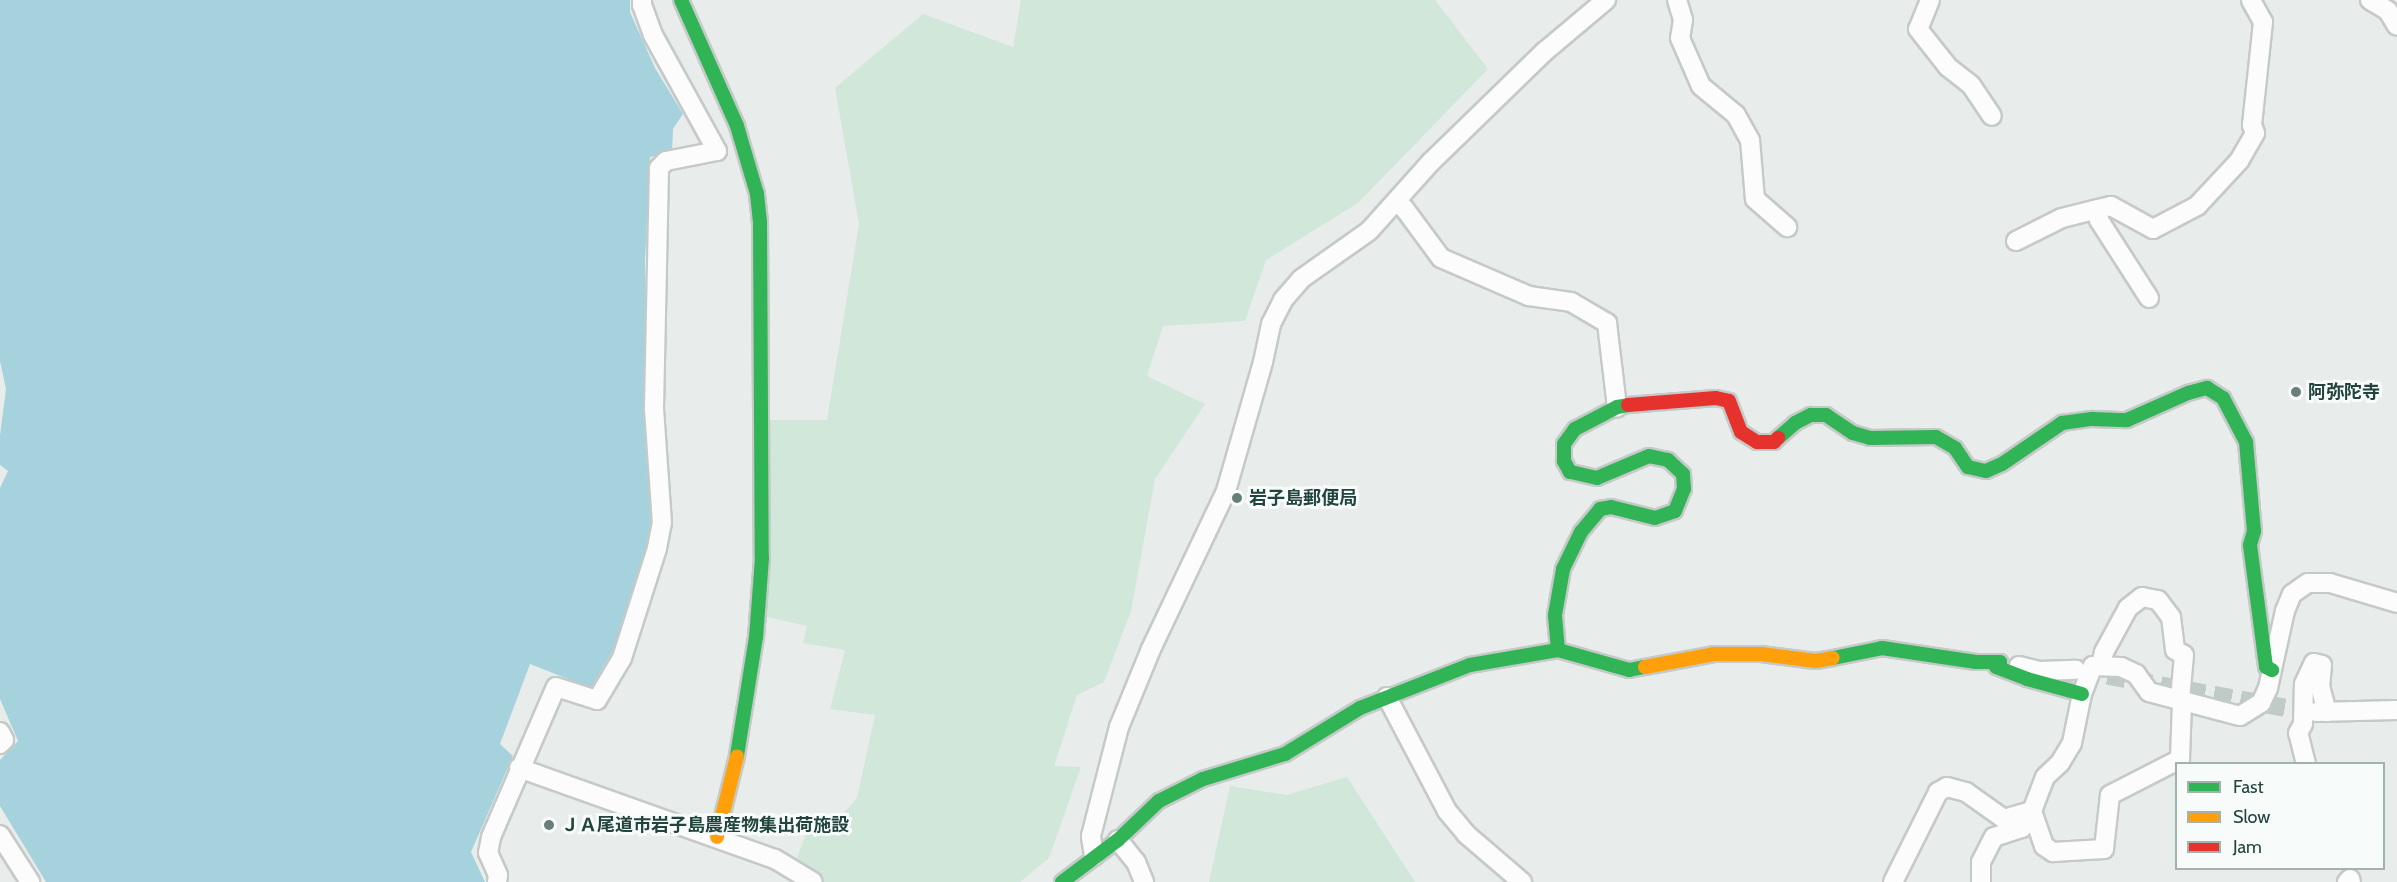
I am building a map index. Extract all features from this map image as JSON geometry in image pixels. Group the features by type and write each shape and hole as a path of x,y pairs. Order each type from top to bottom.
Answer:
{"street":[{"path":"497,882 498,875 488,853 490,845 519,768 556,687 597,700 617,667 657,548 662,523 654,408 659,168 666,161 717,151 653,35 642,0"},
{"path":"681,0 710,70 737,126 749,160 760,223 762,558 756,637 735,772 717,837"},
{"path":"1094,856 1091,836 1119,727 1151,649 1226,491 1263,362 1271,324 1283,300 1300,279 1369,231 1431,162 1544,52 1606,0"},
{"path":"1677,0 1683,20 1680,38 1701,86 1736,115 1750,140 1755,199 1787,227"},
{"path":"1930,0 1918,29 1948,67 1971,85 1992,116"},
{"path":"2016,241 2062,218 2111,206 2153,229 2197,206 2240,161 2255,133 2252,125 2262,22 2251,0"},
{"path":"2370,0 2388,11 2397,26"},
{"path":"1395,203 1404,208 1441,258 1529,296 1571,302 1607,323 1617,407"},
{"path":"2098,209 2099,220 2149,298"},
{"path":"1558,650 1555,615 1563,568 1581,532 1600,509 1611,507 1655,518 1675,511 1684,489 1683,474 1668,460 1649,456 1597,478 1584,477 1570,472 1564,461 1564,444 1575,429 1617,407 1641,402 1716,398 1729,401 1741,432 1757,442 1774,442 1795,423 1811,415 1826,415 1853,433 1870,438 1936,437 1955,448 1968,467 1986,471 2002,464 2062,423 2092,419 2127,420 2188,393 2207,388 2223,398 2246,442 2254,531 2250,545 2266,667 2272,670"},
{"path":"1981,882 1981,862 1994,837 2022,828 2032,811 2045,777 2060,762 2072,743 2082,694 2093,666 2121,667 2136,674 2149,692 2240,716 2261,703 2272,670 2285,611 2292,594 2308,583 2330,583 2397,603"},
{"path":"2032,811 2044,846 2053,852 2104,849 2110,795 2180,759 2184,655 2175,650 2171,617 2158,600 2142,597 2128,608 2104,652 2101,666"},
{"path":"1062,882 1118,840 1159,801 1203,779 1285,754 1360,708 1470,665 1558,650 1629,670 1714,654 1761,654 1816,661 1882,648 1976,662 2000,662 2039,671 2076,670"},
{"path":"2000,662 1996,667 2027,680 2082,694"},
{"path":"2305,762 2298,733 2302,724 2304,684 2313,663 2322,665 2321,712 2397,710"},
{"path":"1388,697 1447,811 1466,834 1522,882"},
{"path":"0,732 4,740 0,744"},
{"path":"519,768 775,859 813,882"},
{"path":"1893,882 1930,802 1938,792 1947,787 1966,792 2004,819 2032,811"},
{"path":"0,835 30,882"},
{"path":"1118,840 1136,862 1144,882"}],"green space":[{"path":"1021,0 1435,0 1488,69 1358,203 1266,260 1245,321 1163,326 1147,376 1205,404 1155,479 1131,611 1104,682 1077,695 1054,766 1081,767 1049,858 1020,882 811,882 794,866 811,821 832,826 857,798 875,715 830,709 845,650 803,643 807,626 764,616 767,420 827,420 859,224 835,88 923,14 1013,47"},
{"path":"1347,777 1415,882 1209,882 1230,786 1287,795"}],"water":[{"path":"0,0 630,0 630,12 655,68 683,114 673,129 672,153 650,157 645,261 646,404 654,531 617,643 591,688 530,664 500,744 513,756 471,852 485,882 46,882 0,806 0,760 18,741 0,699 0,488 8,471 0,465 0,435 6,389 0,361"}],"tunnel":[{"path":"2081,671 2315,713"}],"traffic: fast":[{"path":"681,0 737,126 757,194 760,223 762,558 756,637 737,756"},
{"path":"1778,438 1795,423 1811,415 1826,415 1853,433 1870,438 1936,437 1955,448 1968,467 1986,471 2002,464 2062,423 2092,419 2127,420 2188,393 2207,388 2223,398 2246,442 2254,531 2250,545 2266,667 2272,670"},
{"path":"1558,650 1555,615 1563,569 1581,532 1600,509 1611,507 1655,518 1675,511 1684,489 1683,474 1668,460 1649,456 1597,478 1570,472 1564,461 1564,444 1575,429 1617,407 1628,405"},
{"path":"1833,658 1882,648 1976,662 2000,662 1996,667 2027,679 2082,694"},
{"path":"1062,882 1118,840 1159,801 1203,779 1285,754 1360,708 1470,665 1558,650 1629,670 1645,667"}],"traffic: slow":[{"path":"1645,667 1714,654 1761,654 1816,661 1833,658"},
{"path":"717,837 737,756"}],"traffic: jam":[{"path":"1628,405 1716,398 1729,401 1741,432 1757,442 1774,442 1778,438"}],"place":[{"name":"阿弥陀寺","path":"2296,392"},
{"name":"岩子島郵便局","path":"1237,498"},
{"name":"ＪＡ尾道市岩子島農産物集出荷施設","path":"549,825"}]}
